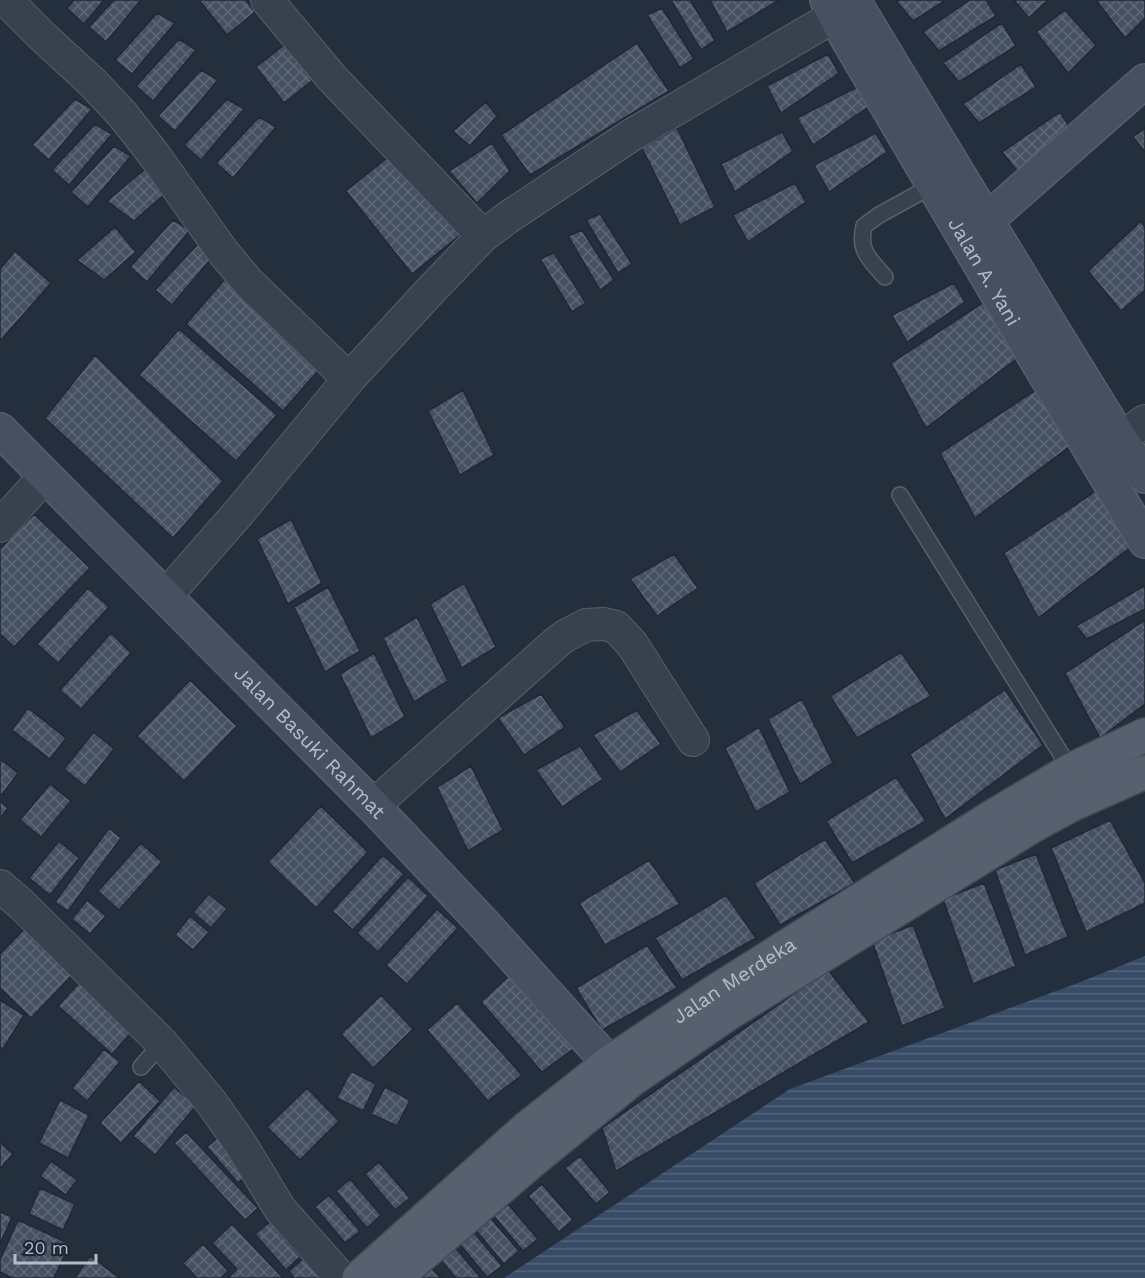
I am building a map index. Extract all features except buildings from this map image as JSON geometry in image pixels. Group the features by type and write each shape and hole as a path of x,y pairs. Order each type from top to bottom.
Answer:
{"main road":[{"name":"Jalan Merdeka","path":"395,1278 532,1161 630,1082 873,908 992,817 1071,770 1145,735"},
{"name":"Jalan Merdeka","path":"359,1278 527,1128 609,1063 713,993 873,908 994,849 1073,804 1145,772"}],"street":[{"path":"6,0 92,82 123,115 213,238 249,283 350,379"},
{"path":"267,0 332,78 483,236"},
{"path":"165,597 350,379 483,236 630,136 843,5"},
{"name":"Jalan A. Yani","path":"843,5 934,185 1033,326 1132,430 1145,476"},
{"name":"Jalan A. Yani","path":"843,5 986,221 1033,326 1145,541"},
{"path":"986,221 1145,81"},
{"name":"Jalan Basuki Rahmat","path":"0,430 373,806 484,924 609,1063"},
{"path":"0,526 45,476"},
{"path":"373,806 543,653 565,636 586,625 604,624 616,627 632,644 693,740"},
{"path":"0,886 162,1044 211,1102 240,1143 280,1209 341,1278"}],"lane":[{"path":"885,278 864,251 861,238 864,226 879,215 934,185"},
{"path":"900,495 1071,770"},
{"path":"141,1067 162,1044"}],"water":[{"path":"1145,956 1145,1278 504,1278 790,1089"}]}
